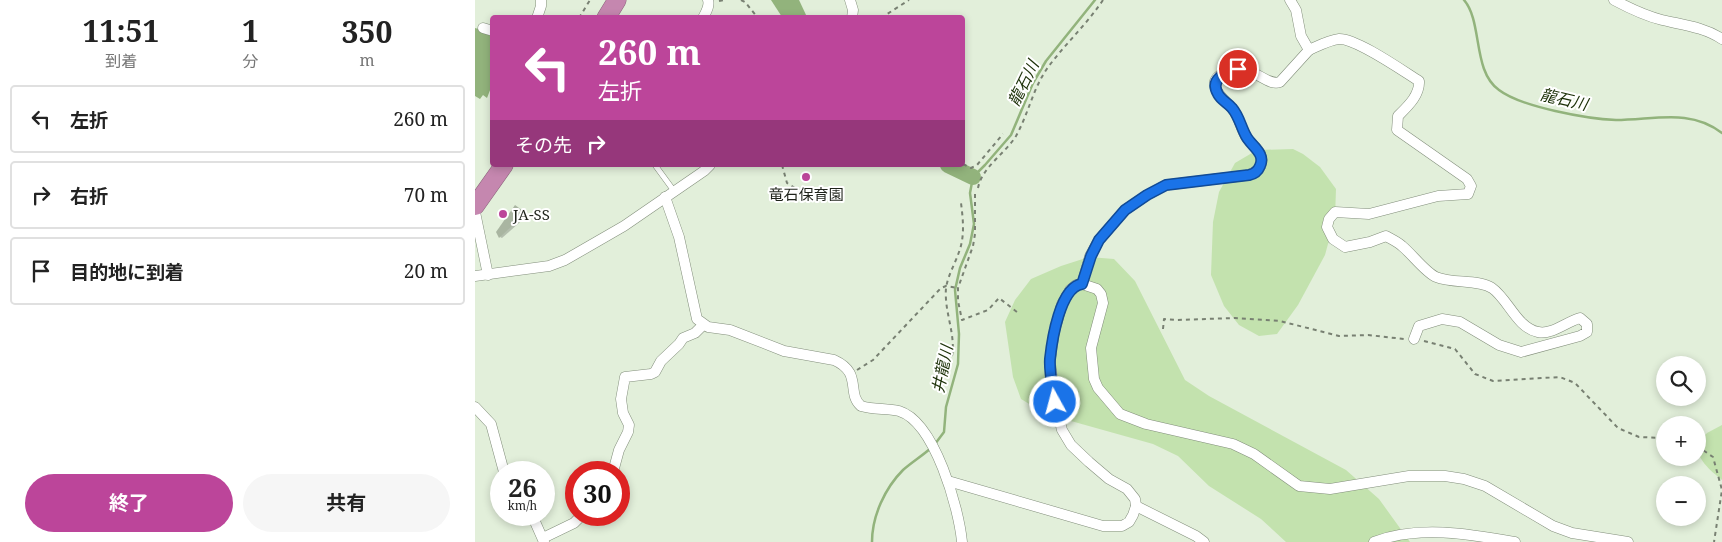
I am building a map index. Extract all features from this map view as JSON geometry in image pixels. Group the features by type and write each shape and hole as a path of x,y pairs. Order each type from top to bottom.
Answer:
{"highway":[{"path":"608,15 617,0"},
{"path":"475,206 503,167"}],"street":[{"path":"538,15 541,0"},
{"path":"705,15 708,9 708,0"},
{"path":"850,0 853,10 852,15"},
{"path":"1290,0 1296,10 1301,36 1309,50"},
{"path":"1614,0 1660,19 1703,30 1722,39"},
{"path":"1082,284 1091,256 1099,240 1125,210 1147,195 1166,185 1249,175 1258,170 1262,161 1259,152 1248,140 1232,108 1218,96 1216,89 1220,76 1226,72 1238,69 1249,70 1272,83 1277,83 1309,50 1318,45 1339,40 1352,42 1419,81 1420,89 1398,116 1397,130 1467,178 1471,186 1468,194 1438,196 1369,214 1335,212 1329,219 1327,226 1333,239 1345,247 1370,242 1386,236 1401,244 1434,276 1451,281 1482,284 1492,288 1523,324 1535,332 1546,333 1571,320 1580,318 1587,324 1587,332 1580,336 1521,352 1499,346 1460,322 1442,319 1419,326 1414,339"},
{"path":"475,276 549,266 565,260 624,226 707,167"},
{"path":"669,194 697,319 708,327 730,330 784,351 841,363 851,373 858,404 868,408 899,412 916,422 934,447 948,481 962,542"},
{"path":"475,212 488,275"},
{"path":"948,481 1103,526 1122,526 1129,522 1136,506 1132,494 1109,479 1071,445 1062,430 1055,402 1050,361 1054,333 1062,304 1070,290 1076,285 1082,284 1097,289 1101,294 1103,303 1091,348 1094,379 1098,388 1120,414 1146,424 1233,444 1254,454 1299,486 1330,489 1409,476 1445,476 1464,479 1485,486 1553,526 1572,533 1628,542"},
{"path":"616,461 629,425 623,412 621,399 625,377 655,372 661,361 683,338 695,333 703,325"},
{"path":"475,407 491,424 501,461"},
{"path":"1136,506 1196,536 1204,542"},
{"path":"537,526 543,540 569,526"},
{"path":"1374,542 1399,534 1417,532 1469,534 1515,542"}],"lane":[{"path":"656,167 669,194"}],"path":[{"path":"581,15 590,0"},
{"path":"741,0 756,15"},
{"path":"886,15 909,0"},
{"path":"978,188 983,174 1016,135 1038,83 1049,66 1094,14 1103,0"},
{"path":"965,165 971,168 977,165 1003,134"},
{"path":"783,167 787,182 809,197"},
{"path":"975,194 975,234 973,246 957,288 962,320 988,310 999,298 1017,312"},
{"path":"952,356 953,341 946,303 948,286 963,239 964,222 961,203"},
{"path":"851,373 873,360 941,288 948,286 957,288"},
{"path":"1163,329 1164,319 1235,318 1280,321 1339,336 1368,335 1414,339 1455,349 1475,374 1493,382 1560,377 1575,384 1618,428 1639,437 1656,438"},
{"path":"1706,452 1713,457 1722,490 1714,542"}],"shaded area":[{"path":"771,0 799,0 806,15 781,15"},
{"path":"475,28 490,32 490,90 487,98 483,95 480,99 475,96"},
{"path":"1293,149 1320,167 1336,189 1335,218 1325,255 1298,305 1277,334 1259,336 1239,325 1224,306 1211,275 1213,222 1219,192 1235,163 1257,150"},
{"path":"1089,257 1114,259 1135,281 1185,380 1209,396 1346,470 1379,499 1410,542 1286,542 1261,519 1209,486 1178,456 1153,444 1046,414 1021,399 1013,377 1005,322 1015,300 1031,279 1061,266"},
{"path":"1722,425 1722,480 1706,465 1707,433"}],"building":[{"path":"515,205 526,213 499,238 496,232"}],"waterway":[{"name":"井龍川","path":"935,444 944,432 946,407 958,364 959,334 955,290 960,268 970,244 974,224 970,193 973,177 1011,135 1033,83 1046,61 1095,0"},
{"name":"龍石川","path":"1464,0 1470,9 1474,21 1485,71 1491,82 1509,96 1538,107 1589,117 1616,120 1671,117 1697,120 1710,125 1722,133"},
{"path":"952,167 973,177"},
{"name":"井龍川","path":"872,542 874,522 885,494 903,470 931,448"}],"place":[{"name":"竜石保育園","path":"806,177"},
{"name":"JA-SS","path":"503,214"}],"route":[{"path":"1055,402 1050,361 1054,333 1062,304 1070,290 1076,285 1082,284 1091,256 1099,240 1125,210 1166,185 1249,175 1258,170 1262,161 1259,152 1248,140 1237,115 1218,96 1216,89 1220,76 1226,72 1238,69"}]}
